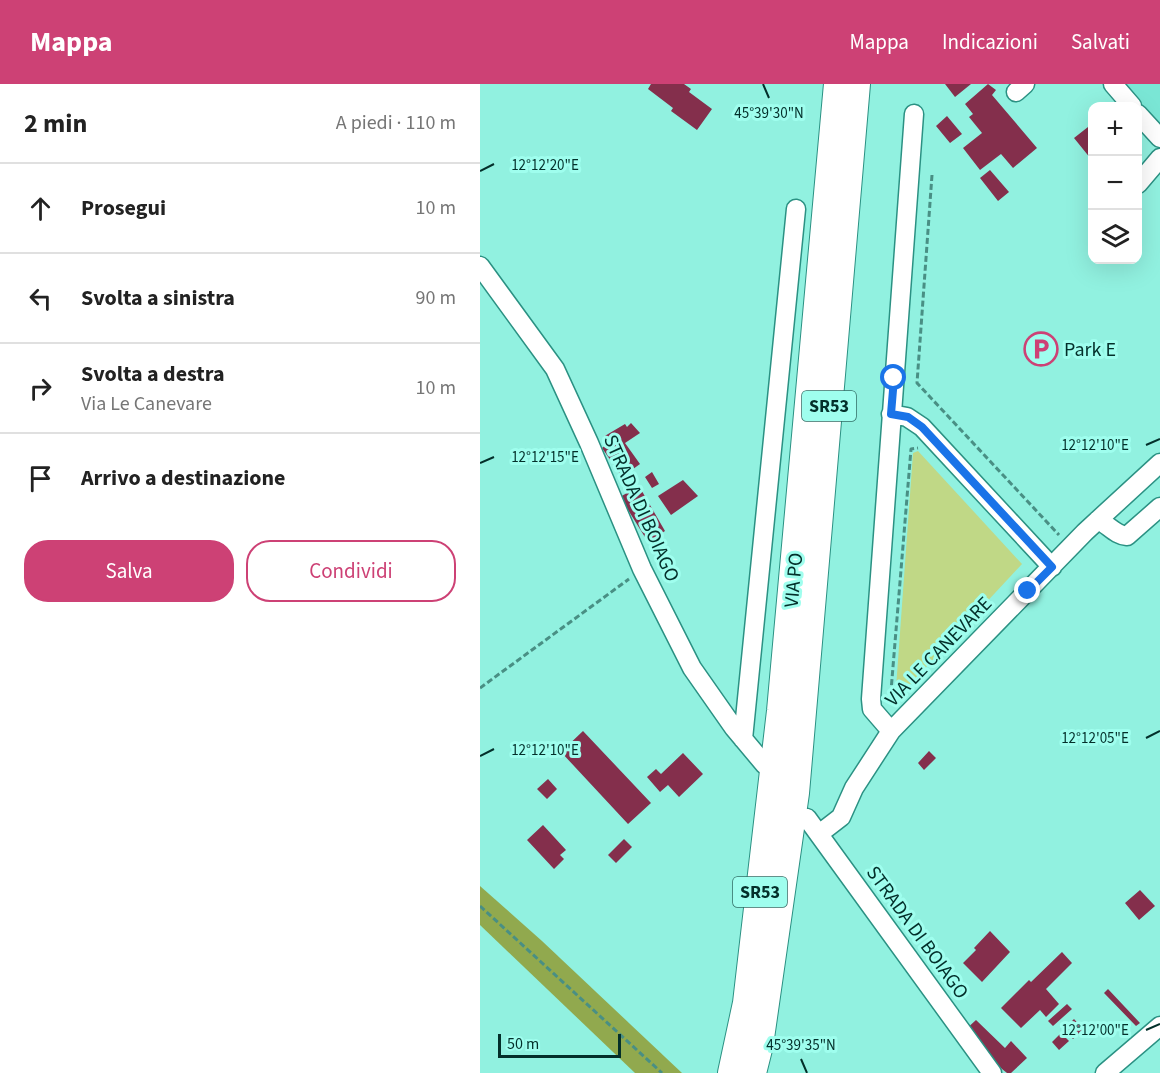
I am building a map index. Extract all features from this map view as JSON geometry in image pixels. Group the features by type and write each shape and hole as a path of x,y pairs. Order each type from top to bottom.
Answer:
{"highway":[{"name":"VIA PO","path":"731,1073 746,1003 784,672 837,84"},
{"name":"VIA PO","path":"753,1073 760,1045 796,793 856,84"}],"street":[{"path":"1113,84 1129,102"},
{"path":"891,730 872,709 871,699 914,114"},
{"path":"1142,119 1160,138"},
{"path":"1142,178 1160,158"},
{"path":"743,739 796,209"},
{"name":"STRADA DI BOIAGO","path":"480,266 555,369 642,569 692,668 743,739 765,765"},
{"path":"891,414 908,417 922,427 1052,567"},
{"name":"VIA LE CANEVARE","path":"819,834 841,817 854,788 891,730 1098,520 1160,463"},
{"path":"1098,520 1107,524 1119,535 1127,536 1160,507"},
{"name":"STRADA DI BOIAGO","path":"807,818 992,1073"},
{"path":"1105,1073 1160,1026"}],"path":[{"path":"932,175 916,383 1060,537"},
{"path":"900,701 891,692 910,448 921,450"},
{"path":"480,688 642,569"},
{"path":"480,906 662,1073"}],"shaded area":[{"path":"1124,84 1160,84 1160,127 1142,106 1142,102 1139,102"}],"green space":[{"path":"918,451 1022,564 901,694 896,688 913,453"},
{"path":"480,886 682,1073 635,1073 480,925"}],"building":[{"path":"651,84 684,84 691,89 689,92 712,109 697,130 671,111 673,108 648,89"},
{"path":"945,84 971,84 955,97"},
{"path":"988,84 996,90 992,95 1037,148 1013,168 1001,154 980,170 963,148 982,133 969,117 973,114 965,104"},
{"path":"947,116 962,134 950,143 936,126"},
{"path":"1088,127 1088,155 1074,138"},
{"path":"990,170 1009,192 998,201 980,178"},
{"path":"631,423 640,433 625,443 640,464 622,477 602,448 607,444 603,437"},
{"path":"652,472 659,484 652,488 645,477"},
{"path":"683,480 698,496 671,515 658,496"},
{"path":"639,486 665,531 648,542 620,497"},
{"path":"583,731 651,803 628,824 561,752"},
{"path":"929,751 936,758 924,770 918,763"},
{"path":"683,753 703,774 679,797 668,785 660,792 647,777 656,769 661,774"},
{"path":"548,779 557,789 547,799 537,789"},
{"path":"543,825 566,850 560,855 564,859 554,869 527,840"},
{"path":"624,839 632,847 616,863 608,855"},
{"path":"1140,890 1155,906 1139,920 1125,903"},
{"path":"990,931 1010,952 982,982 963,963"},
{"path":"1062,952 1072,963 1046,989 1059,1004 1046,1017 1040,1010 1021,1028 1001,1008"},
{"path":"1108,989 1140,1023 1136,1026 1104,993"},
{"path":"1067,1004 1072,1009 1053,1026 1048,1021"},
{"path":"1074,1019 1083,1029 1073,1039 1064,1029"},
{"path":"976,1020 1005,1048 1011,1041 1027,1058 1011,1073 1007,1073 964,1031"},
{"path":"1061,1033 1069,1041 1059,1050 1052,1042"}],"place":[{"name":"Park E","path":"1041,349"}],"route":[{"path":"894,378 891,414 908,417 922,427 1052,567 1028,591"}]}
